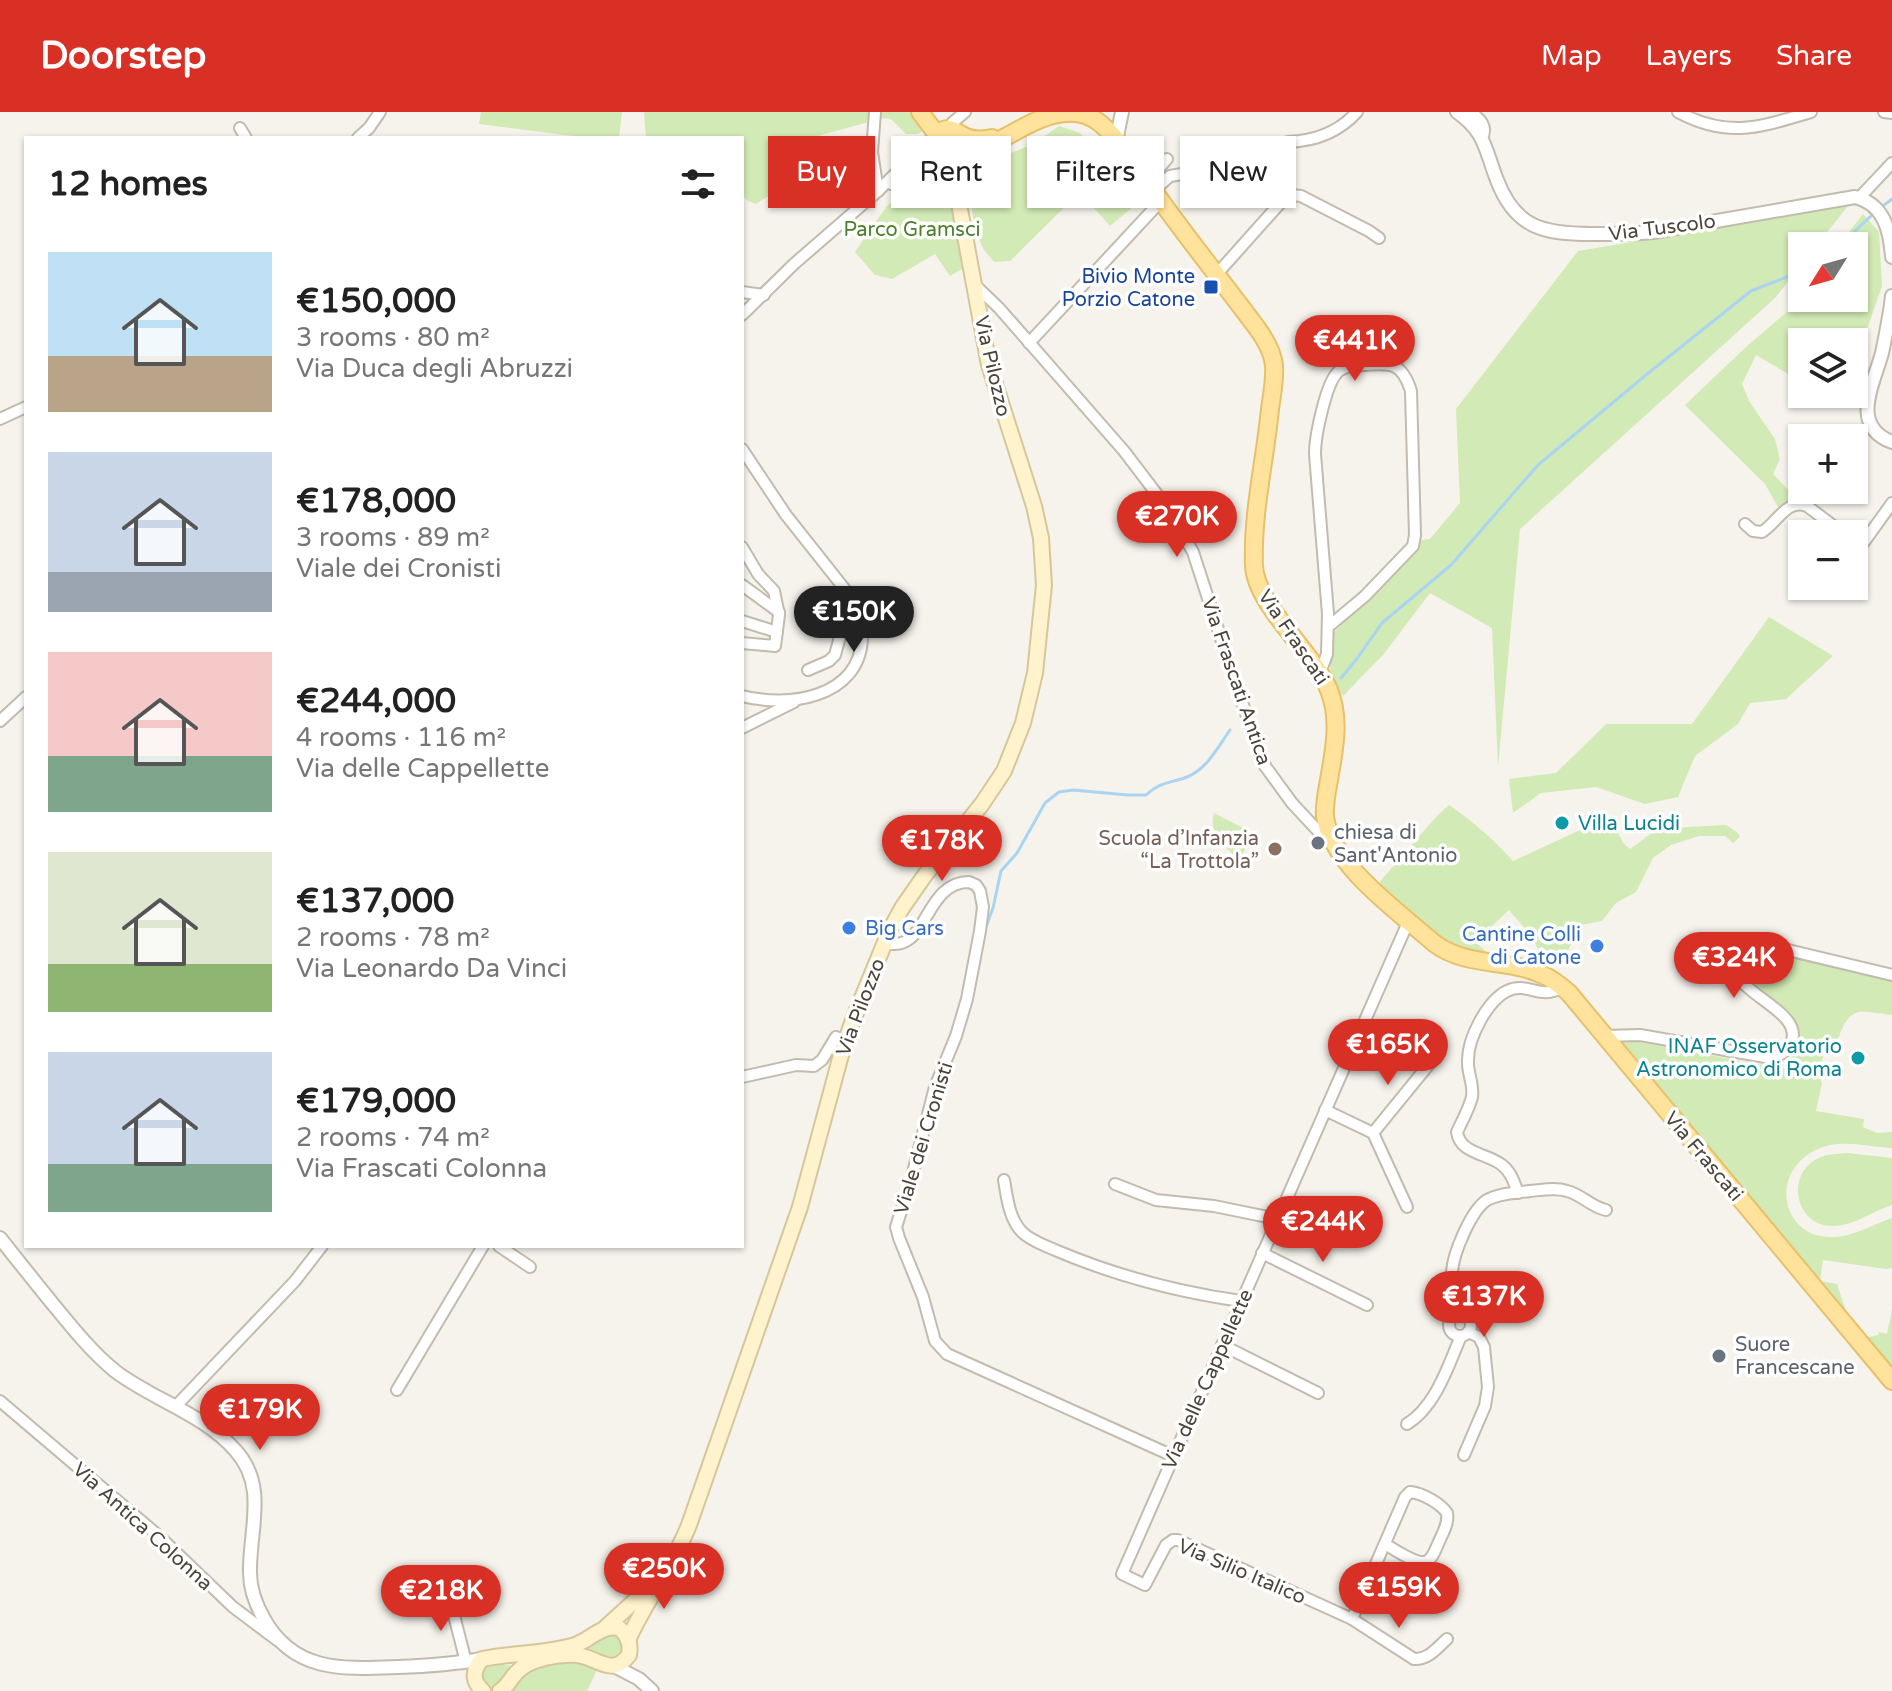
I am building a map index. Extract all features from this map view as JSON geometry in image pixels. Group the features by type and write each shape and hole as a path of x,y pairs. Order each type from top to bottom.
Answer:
{"main road":[{"path":"920,112 943,136"},
{"path":"927,112 945,136"},
{"name":"Via Frascati","path":"1002,136 1044,117 1064,113 1085,113 1111,136"},
{"name":"Via Frascati","path":"1164,205 1262,336 1272,355 1274,366 1267,443 1255,525 1255,575 1267,600 1318,671 1331,695 1336,717 1335,743 1325,811 1333,843 1360,876 1438,946 1457,956 1532,970 1562,987 1892,1381"},
{"name":"Via Pilozzo","path":"614,1666 625,1660 647,1603 670,1566 689,1525 800,1207 845,1041 884,944 906,901 1004,771 1023,723 1037,662 1044,585 1041,538 1034,506 993,380 960,208"},
{"name":"Via Pilozzo","path":"482,1659 569,1647 583,1642 634,1603 670,1566"},
{"path":"606,1627 619,1628 629,1645"},
{"path":"500,1691 520,1669 541,1660 577,1655 614,1666"},
{"path":"476,1685 476,1668 482,1659"}],"street":[{"path":"360,136 380,112"},
{"path":"875,112 872,152 878,191"},
{"path":"950,136 952,123 965,112"},
{"path":"1117,136 1122,112"},
{"path":"1296,141 1317,139 1348,121 1357,112"},
{"name":"Via Tuscolo","path":"1457,112 1482,138 1497,180 1516,213 1529,223 1554,233 1653,232 1847,197 1859,198"},
{"path":"1471,112 1483,124 1485,132 1482,138"},
{"path":"1678,112 1714,126 1737,129 1770,124 1811,112"},
{"path":"1884,112 1892,113"},
{"path":"1164,168 1167,159"},
{"path":"1892,163 1859,198 1892,221"},
{"path":"744,313 891,178"},
{"path":"878,191 891,184"},
{"path":"1216,275 1283,200 1292,195 1301,196 1379,238"},
{"path":"1029,343 1140,208"},
{"path":"1880,213 1889,233 1892,257"},
{"name":"Via Frascati Antica","path":"975,285 999,308 1124,451 1173,516 1194,556 1262,761 1292,803 1333,843"},
{"path":"744,292 764,295"},
{"path":"1892,296 1883,347 1867,405 1873,428 1892,442"},
{"path":"1318,671 1327,654 1328,627 1315,440 1332,380 1339,371 1348,366 1388,363 1404,373 1411,391 1413,546 1365,596 1328,627"},
{"path":"0,419 24,408"},
{"path":"744,452 782,509 851,597 859,611 862,627 857,665 848,676 836,685 744,727"},
{"path":"1745,524 1753,531 1762,532 1789,507 1800,503 1826,520"},
{"path":"1868,533 1892,503"},
{"path":"744,550 758,574 774,591 779,612 775,646 744,643"},
{"path":"744,586 779,612"},
{"path":"808,670 835,655 851,597"},
{"path":"744,622 777,632"},
{"path":"744,696 769,701 799,700"},
{"path":"0,721 24,699"},
{"path":"744,703 754,699"},
{"name":"Viale dei Cronisti","path":"884,944 908,940 938,898 954,884 969,882 979,889 983,907 967,999 935,1087 897,1223 899,1238 923,1297 935,1341 947,1354 1173,1456"},
{"name":"Via delle Cappellette","path":"1122,1574 1409,920"},
{"path":"1603,1036 1640,1035 1766,1058 1776,1057 1791,1043 1792,1029 1783,1015 1748,989 1740,979 1737,966 1747,953 1761,947 1775,947 1892,975"},
{"path":"1518,1193 1505,1167 1467,1148 1458,1138 1457,1132 1472,1095 1469,1051 1485,1012 1504,993 1523,988 1549,993 1562,987"},
{"path":"744,1077 796,1065 814,1066 822,1060 836,1037 845,1041"},
{"path":"1373,1133 1430,1063"},
{"path":"1325,1110 1373,1133 1407,1207"},
{"path":"1004,1180 1015,1223 1036,1241 1114,1272 1200,1295 1241,1301"},
{"path":"1115,1184 1156,1200 1214,1206 1277,1219"},
{"path":"1464,1455 1486,1403 1488,1387 1484,1347 1479,1337 1455,1335 1450,1330 1456,1311 1453,1264 1473,1216 1489,1199 1550,1189 1565,1190 1606,1210"},
{"path":"0,1238 96,1354 129,1381 199,1420 238,1452 248,1467 256,1495 250,1553 252,1587 268,1625 289,1648 312,1661 350,1669 439,1665 482,1659"},
{"path":"175,1407 295,1281 320,1248"},
{"path":"397,1390 482,1248"},
{"path":"502,1248 530,1267"},
{"path":"1262,1253 1367,1305"},
{"path":"1456,1311 1480,1305"},
{"path":"1407,1424 1427,1407 1471,1326 1469,1318 1456,1311"},
{"path":"1222,1345 1318,1393"},
{"name":"Via Antica Colonna","path":"0,1401 160,1537 224,1599 289,1648"},
{"path":"1385,1544 1416,1561 1428,1561 1447,1522 1446,1510 1417,1493 1410,1492 1405,1497 1352,1619 1414,1659 1424,1658 1447,1639"},
{"name":"Via Silio Italico","path":"1122,1574 1145,1585 1166,1545 1178,1540 1352,1619"},
{"path":"449,1596 466,1662"},
{"path":"629,1645 639,1679"},
{"path":"439,1665 459,1671 476,1685"},
{"path":"614,1666 639,1679 652,1691"}],"green space":[{"path":"481,112 622,112 619,136 573,136 479,124"},
{"path":"644,112 913,112 924,130 918,134 906,134 891,119 884,118 820,136 768,136 768,196 756,204 744,197 744,136 646,136"},
{"path":"1059,126 1083,136 1045,136"},
{"path":"1027,146 1027,208 1064,208 1010,261 994,262 983,248 971,208 1011,208 1011,153"},
{"name":"Parco Gramsci","path":"891,203 891,208 954,208 967,266 950,276 935,254 892,279 875,275 855,252"},
{"path":"1848,206 1827,232 1788,232 1788,282 1775,298 1520,529 1498,767 1492,628 1430,593 1383,655 1343,696 1330,675 1332,634 1417,551 1422,540 1430,539 1460,503 1456,409 1578,251"},
{"path":"1094,208 1132,208 1110,226"},
{"path":"1863,214 1879,232 1882,286 1867,328 1788,328 1788,374 1756,355 1742,384 1749,401 1775,439 1780,459 1773,474 1788,490 1788,501 1778,507 1765,484 1685,405 1788,311 1868,312 1868,232 1849,232"},
{"path":"1769,617 1833,656 1786,699 1750,703 1738,724 1695,756 1678,797 1645,804 1596,787 1541,793 1513,813 1509,779 1556,773 1606,724 1692,724"},
{"path":"1449,805 1483,831 1513,861 1610,816 1623,843 1630,849 1652,833 1687,827 1726,825 1740,837 1733,843 1725,836 1699,836 1671,845 1653,858 1636,892 1616,903 1602,921 1580,925 1564,959 1550,966 1539,960 1537,946 1509,910 1475,942 1489,954 1455,948 1437,937 1377,885"},
{"path":"1214,813 1253,833 1240,860 1216,834 1213,828"},
{"path":"1765,950 1892,981 1892,1015 1860,1012 1849,1017 1835,1046 1825,1050 1821,1063 1789,1059 1798,1042 1795,1024 1780,1008 1744,983 1741,966 1746,958"},
{"path":"1627,1040 1818,1073 1822,1083 1816,1111 1864,1119 1863,1127 1877,1133 1892,1132 1892,1148 1837,1144 1809,1154 1796,1166 1788,1182 1786,1198 1791,1213 1800,1226 1814,1234 1833,1237 1848,1235 1892,1218 1892,1268 1823,1260 1820,1281 1837,1284 1848,1317 1618,1044"},
{"path":"1848,1153 1892,1158 1892,1205 1848,1224 1820,1224 1810,1218 1799,1199 1801,1176 1817,1159"},
{"path":"1892,1309 1892,1378 1865,1338 1879,1332 1887,1334"},
{"path":"606,1633 622,1637 625,1653 609,1661 580,1650"},
{"path":"561,1661 585,1661 598,1668 587,1691 512,1691 519,1675"},
{"path":"487,1664 517,1666 494,1689 487,1688 478,1672"}],"waterway":[{"path":"1884,205 1892,199"},
{"path":"1854,232 1872,215"},
{"path":"1341,678 1382,623 1451,565 1538,465 1751,291 1788,276"},
{"path":"986,927 1001,871 1017,853 1045,803 1059,792 1073,790 1146,795 1160,785 1187,777 1200,769 1230,730"}],"place":[{"name":"Bivio Monte Porzio Catone","path":"1211,287"},
{"name":"Villa Lucidi","path":"1562,823"},
{"name":"chiesa di Sant'Antonio","path":"1318,843"},
{"name":"Scuola d’Infanzia “La Trottola”","path":"1275,849"},
{"name":"Big Cars","path":"849,928"},
{"name":"Cantine Colli di Catone","path":"1597,946"},
{"name":"INAF Osservatorio Astronomico di Roma","path":"1858,1058"},
{"name":"Suore Francescane","path":"1719,1356"}]}
